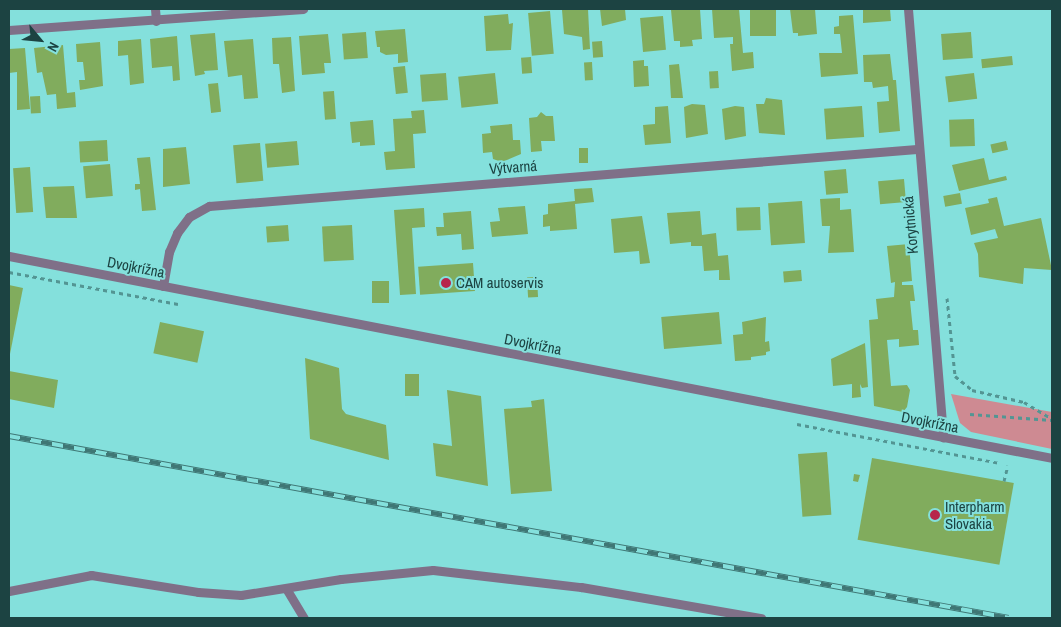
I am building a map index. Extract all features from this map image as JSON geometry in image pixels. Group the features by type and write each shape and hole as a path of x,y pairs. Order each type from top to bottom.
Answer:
{"street":[{"path":"155,9 156,21"},
{"path":"9,30 303,9"},
{"name":"Korytnická","path":"908,9 917,149 943,438"},
{"name":"Výtvarná","path":"163,286 169,252 178,232 189,217 209,206 917,149"},
{"name":"Dvojkrížna","path":"9,256 1052,458"},
{"path":"9,590 91,575 198,592 241,595 408,572 466,571 761,618"},
{"path":"287,590 304,618"}],"path":[{"path":"946,287 955,376 972,390 1024,402 1052,419"},
{"path":"970,414 1052,419"},
{"path":"821,429 1016,466"},
{"path":"1004,481 1008,464"}],"shaded area":[{"path":"951,394 1052,412 1052,449 971,432 960,423"}],"building":[{"path":"588,9 590,49 583,50 582,37 564,34 562,10"},
{"path":"600,9 625,9 626,20 602,26"},
{"path":"700,9 702,39 692,40 693,46 680,47 680,41 674,41 671,10"},
{"path":"712,9 739,9 743,53 753,52 754,68 732,71 730,44 733,44 733,37 714,38"},
{"path":"750,9 776,9 776,36 750,36"},
{"path":"790,9 815,9 817,34 798,36 798,33 793,33"},
{"path":"863,9 890,9 891,21 863,23"},
{"path":"550,11 554,54 532,56 528,13"},
{"path":"508,14 509,24 513,23 511,50 486,51 484,16"},
{"path":"853,15 858,74 821,77 819,53 842,53 840,34 834,34 834,27 839,26 839,16"},
{"path":"663,16 666,50 643,52 640,18"},
{"path":"405,29 408,62 398,63 398,54 386,55 380,52 380,47 377,47 375,31"},
{"path":"366,32 368,58 344,60 342,34"},
{"path":"971,32 973,58 943,60 941,34"},
{"path":"215,33 218,70 204,71 205,74 195,76 190,35"},
{"path":"328,34 331,63 324,63 325,73 302,75 299,36"},
{"path":"177,36 180,80 173,81 172,66 152,68 150,39"},
{"path":"291,37 295,91 282,93 279,64 273,64 272,38"},
{"path":"141,39 144,83 130,85 128,55 118,56 118,41"},
{"path":"253,39 258,98 244,99 242,75 228,77 224,41"},
{"path":"602,41 603,57 593,58 592,42"},
{"path":"100,42 103,86 80,90 79,80 85,80 83,62 77,62 76,44"},
{"path":"63,45 67,93 75,92 76,107 57,109 56,94 47,95 42,72 37,73 34,48"},
{"path":"25,48 30,109 17,110 17,72 9,73 9,49"},
{"path":"890,54 893,80 896,80 900,131 879,133 877,102 889,101 888,86 873,88 872,82 864,82 863,55"},
{"path":"1012,56 1013,65 982,68 981,59"},
{"path":"531,57 532,73 522,74 521,58"},
{"path":"644,60 644,66 648,66 649,86 634,87 633,61"},
{"path":"584,62 592,62 593,80 585,80"},
{"path":"679,64 683,98 671,98 669,65"},
{"path":"405,66 408,93 396,94 393,67"},
{"path":"709,71 718,71 719,88 710,88"},
{"path":"446,73 448,100 422,102 420,75"},
{"path":"495,73 498,104 461,108 458,77"},
{"path":"974,73 977,99 948,102 945,77"},
{"path":"218,83 221,112 211,113 208,84"},
{"path":"334,91 336,119 325,120 323,92"},
{"path":"40,96 41,113 31,114 30,97"},
{"path":"766,98 782,100 785,135 759,133 756,104 764,104"},
{"path":"692,104 705,105 708,134 686,138 684,107"},
{"path":"668,106 671,143 645,145 643,125 655,124 655,107"},
{"path":"735,106 744,107 746,136 725,140 722,109"},
{"path":"862,106 864,137 826,140 824,109"},
{"path":"424,110 426,133 413,134 415,168 386,170 384,152 395,151 393,119 412,118 411,111"},
{"path":"541,112 546,116 553,116 555,141 541,141 542,151 531,152 529,118 537,117"},
{"path":"974,119 975,146 950,147 949,120"},
{"path":"373,120 375,145 360,146 360,142 352,143 350,122"},
{"path":"512,124 513,140 520,140 521,154 502,162 493,159 492,152 483,153 482,134 491,133 490,126"},
{"path":"107,140 108,161 80,162 79,141"},
{"path":"297,141 299,165 267,168 265,144"},
{"path":"1006,141 1008,150 992,153 990,145"},
{"path":"260,143 263,181 236,183 233,145"},
{"path":"186,147 190,184 163,187 163,149"},
{"path":"579,148 588,148 588,163 579,163"},
{"path":"150,157 156,210 142,211 140,189 135,190 135,184 140,184 137,158"},
{"path":"984,158 989,180 1006,176 1007,180 959,191 952,165"},
{"path":"110,164 113,196 86,198 83,166"},
{"path":"30,167 33,212 16,213 13,168"},
{"path":"846,169 848,193 826,195 824,171"},
{"path":"904,179 906,202 880,204 878,181"},
{"path":"74,186 77,218 46,218 43,187"},
{"path":"592,188 594,202 575,204 577,229 550,231 550,226 543,227 543,215 548,214 548,204 575,201 574,189"},
{"path":"960,193 962,204 945,207 943,196"},
{"path":"997,197 1004,226 1041,218 1052,270 1024,268 1023,284 979,277 978,254 974,243 998,238 995,229 971,235 965,208 989,203 988,199"},
{"path":"840,198 840,210 851,209 854,252 828,253 830,226 822,226 820,199"},
{"path":"802,201 805,243 771,245 768,203"},
{"path":"525,206 528,234 492,237 490,222 500,221 498,208"},
{"path":"760,207 761,230 737,231 736,208"},
{"path":"424,208 425,227 412,228 416,294 400,295 394,210"},
{"path":"471,211 474,249 462,250 461,234 437,236 436,227 444,227 443,213"},
{"path":"700,211 702,235 716,233 718,256 728,255 730,280 719,280 719,270 704,271 702,246 691,246 691,242 670,244 667,213"},
{"path":"642,216 650,263 640,264 639,251 614,253 611,219"},
{"path":"288,225 289,241 267,242 266,227"},
{"path":"352,225 354,260 324,262 322,227"},
{"path":"909,244 912,281 902,282 902,285 913,285 915,301 910,301 913,330 918,330 919,345 899,347 899,339 887,340 891,386 907,385 910,390 907,407 903,412 874,406 869,320 878,319 876,299 894,297 895,282 891,283 887,246"},
{"path":"473,263 475,291 420,295 418,267"},
{"path":"801,270 802,281 784,283 783,272"},
{"path":"537,277 538,297 528,297 527,278"},
{"path":"372,281 389,281 389,303 372,303"},
{"path":"9,285 23,288 10,354 9,354"},
{"path":"719,312 722,344 664,349 661,317"},
{"path":"766,317 765,342 769,341 770,351 766,352 766,355 751,357 751,360 735,361 733,335 743,334 742,322"},
{"path":"160,322 204,331 197,363 153,353"},
{"path":"865,343 868,387 862,388 860,384 861,397 852,398 852,384 833,386 831,359"},
{"path":"305,358 339,368 342,409 346,414 386,425 389,460 310,439"},
{"path":"9,371 58,380 54,408 9,399"},
{"path":"405,374 419,374 419,396 405,396"},
{"path":"447,390 481,396 488,486 436,476 433,443 452,446"},
{"path":"544,399 552,491 511,494 504,409 532,407 531,401"},
{"path":"827,452 831,515 802,517 798,454"},
{"name":"Interpharm Slovakia","path":"872,458 1014,483 999,565 858,540"},
{"path":"854,474 860,475 858,482 853,481"}],"railway":[{"path":"9,436 1009,618"}],"place":[{"name":"CAM autoservis","path":"446,283"},
{"name":"Interpharm Slovakia","path":"935,515"}]}
